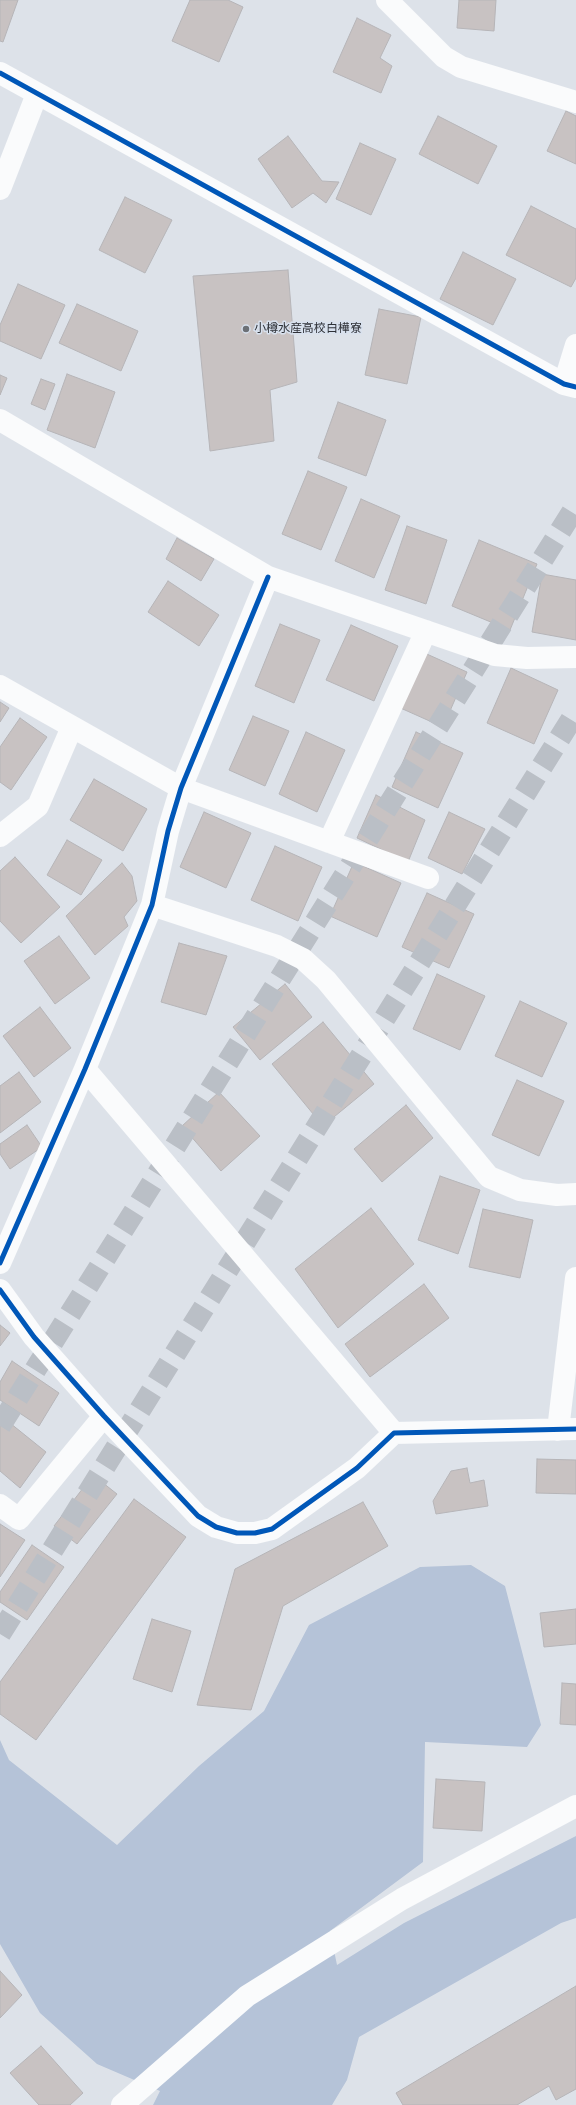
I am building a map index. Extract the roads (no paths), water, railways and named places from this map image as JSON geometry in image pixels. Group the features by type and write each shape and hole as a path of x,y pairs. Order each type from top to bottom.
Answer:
{"street":[{"path":"387,0 444,56 461,67 576,102"},
{"path":"0,72 37,94 570,385 576,345"},
{"path":"0,189 37,94"},
{"path":"0,420 268,577 495,655 527,658 576,658"},
{"path":"0,1263 85,1069 152,905 168,831 181,788 268,577"},
{"path":"329,842 426,631"},
{"path":"0,686 181,788 428,878"},
{"path":"0,836 38,806 72,727"},
{"path":"152,905 277,946 303,959 326,980 489,1177 520,1190 558,1195 576,1194"},
{"path":"85,1069 394,1432"},
{"path":"0,1290 34,1337 104,1416 198,1516 216,1527 237,1533 255,1533 272,1529 357,1468 394,1432 567,1429 576,1278"},
{"path":"0,1505 19,1519 104,1416"},
{"path":"122,2105 247,1996 402,1899 576,1806"}],"tunnel":[{"path":"0,1426 576,506"},
{"path":"0,1634 576,712"}],"place":[{"name":"小樽水産高校白樺寮","path":"246,329"}]}
